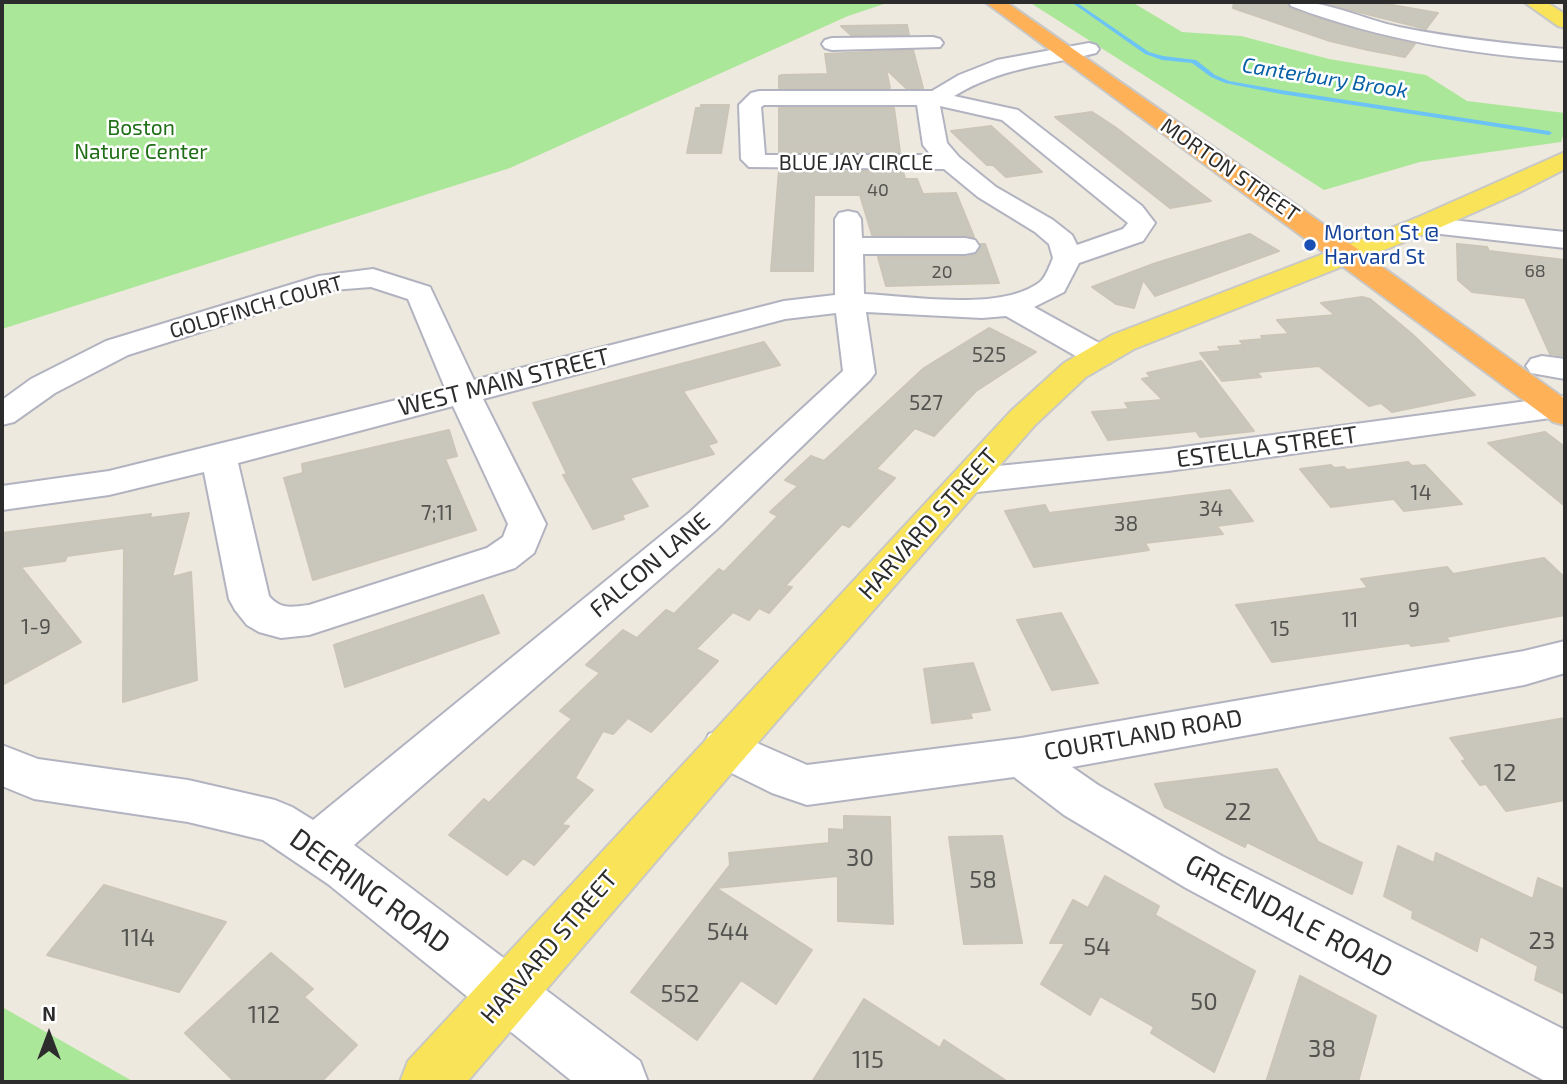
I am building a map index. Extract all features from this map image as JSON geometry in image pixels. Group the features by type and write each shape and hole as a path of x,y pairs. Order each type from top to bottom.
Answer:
{"highway":[{"name":"MORTON STREET","path":"994,2 1085,56"},
{"name":"MORTON STREET","path":"1019,2 1085,56 1560,391"},
{"name":"MORTON STREET","path":"1360,250 1560,391"}],"main road":[{"path":"1533,2 1565,22"},
{"name":"HARVARD STREET","path":"429,1082 724,748 1023,418 1075,370 1111,349 1423,225 1509,188 1565,159"}],"street":[{"path":"1298,2 1339,16 1418,36 1499,49 1565,55"},
{"path":"912,25 975,73 1006,74 1085,56"},
{"path":"832,44 933,43"},
{"path":"975,73 928,104 935,145 950,162 987,192 1044,226 1062,241 1067,258 1054,286 1023,301"},
{"name":"BLUE JAY CIRCLE","path":"935,98 759,98 750,105 753,159 772,164 950,162"},
{"path":"935,98 1010,115 1142,223 1133,235 1067,258"},
{"path":"1423,225 1565,240"},
{"name":"FALCON LANE","path":"315,848 703,521 859,373 850,302 849,232 965,246"},
{"name":"GOLDFINCH COURT","path":"2,415 43,386 117,348 329,282 373,278 419,293 527,524 520,544 500,558 309,620 280,624 260,617 249,600 219,457"},
{"path":"1023,301 1111,349"},
{"name":"WEST MAIN STREET","path":"2,499 109,483 219,457 784,310 850,302 982,309 1023,301"},
{"name":"ESTELLA STREET","path":"968,481 1168,460 1560,391"},
{"name":"COURTLAND ROAD","path":"724,748 807,785 1021,757 1524,668 1565,657"},
{"name":"GREENDALE ROAD","path":"1021,757 1081,800 1204,872 1565,1061"},
{"name":"DEERING ROAD","path":"2,765 34,779 188,801 275,822 346,867 619,1082"}],"green space":[{"name":"Boston Nature Center","path":"2,2 890,2 848,16 510,168 2,329"},
{"path":"1029,2 1132,2 1182,32 1241,36 1329,59 1426,75 1467,101 1565,113 1565,130 1561,142 1420,162 1324,190"},
{"path":"2,1007 134,1082 2,1082"}],"building":[{"path":"1234,2 1286,2 1290,8 1324,20 1415,44 1405,57 1368,50 1330,41 1233,8"},
{"path":"1319,2 1375,2 1438,13 1426,29"},
{"path":"907,25 909,35 851,35 841,26"},
{"path":"913,50 923,88 906,88 886,69 890,88 779,88 779,76 782,75 828,74 825,54"},
{"path":"701,105 729,105 721,153 687,153 696,108 701,108"},
{"path":"779,108 894,108 900,152 779,152"},
{"path":"1092,112 1211,201 1170,208 1055,117"},
{"path":"991,126 1042,172 1006,177 993,165 987,165 951,131"},
{"path":"779,170 903,171 905,179 917,179 923,194 956,193 974,237 872,235 860,195 814,195 813,271 771,271"},
{"path":"1250,234 1279,251 1155,296 1143,280 1134,308 1116,304 1092,287 1156,263"},
{"path":"981,244 985,244 999,283 886,286 878,257 966,257 977,253"},
{"path":"1457,244 1487,247 1489,251 1565,260 1565,356 1550,354 1525,298 1472,292 1458,280"},
{"path":"1362,297 1370,299 1412,334 1475,395 1392,412 1381,403 1369,406 1319,366 1257,372 1261,377 1222,381 1200,353 1221,351 1218,347 1244,345 1240,341 1263,339 1261,336 1289,334 1277,320 1335,315 1321,303"},
{"path":"989,328 1036,352 976,391 934,436 915,428 876,469 895,478 849,527 842,524 785,586 792,587 769,613 759,608 749,620 733,612 696,649 718,661 651,732 628,718 613,734 603,731 575,778 593,790 561,825 569,826 534,865 523,858 507,875 449,835 484,799 489,803 572,719 560,711 600,673 586,665 623,630 637,638 666,610 674,614 719,569 724,572 778,516 770,512 798,486 785,480 811,456 824,461 924,368"},
{"path":"764,342 780,365 683,391 717,442 708,445 714,454 630,478 648,506 622,515 624,519 593,529 563,475 567,474 533,403"},
{"path":"1201,361 1254,431 1200,437 1196,431 1108,440 1092,412 1129,409 1125,403 1163,400 1142,379 1151,377 1147,373"},
{"path":"449,430 457,456 445,459 476,530 313,580 284,478 303,473 302,464"},
{"path":"1545,432 1565,447 1565,506 1488,443"},
{"path":"1408,462 1412,466 1425,465 1462,504 1404,511 1394,499 1331,507 1300,469 1331,465 1347,470"},
{"path":"1230,490 1253,521 1217,526 1223,534 1145,543 1149,550 1034,567 1005,511 1045,505 1049,513"},
{"path":"189,513 172,577 191,572 197,680 123,702 124,548 67,556 65,561 21,567 81,642 2,685 2,533 151,514 150,518"},
{"path":"1544,558 1565,578 1565,615 1446,637 1449,641 1411,646 1409,643 1272,662 1236,605 1368,588 1361,579 1447,567 1453,574"},
{"path":"483,595 499,633 345,687 334,645"},
{"path":"1061,613 1098,683 1052,690 1017,620"},
{"path":"973,663 990,710 970,713 972,718 932,723 924,669"},
{"path":"1565,718 1565,800 1506,811 1486,784 1480,785 1462,761 1466,760 1450,738"},
{"path":"1277,769 1318,842 1362,863 1352,894 1247,842 1245,847 1165,807 1155,784"},
{"path":"844,816 890,817 893,924 838,921 838,876 716,888 812,950 776,1004 741,980 697,1040 631,992 730,865 729,853 829,843 829,829 844,830"},
{"path":"1002,836 1022,943 964,944 949,837"},
{"path":"1398,846 1434,863 1436,853 1533,899 1538,878 1565,890 1565,994 1535,980 1538,966 1480,936 1477,951 1412,918 1413,911 1384,896"},
{"path":"1105,876 1159,906 1155,915 1255,971 1214,1072 1151,1033 1154,1027 1100,996 1090,1015 1041,984 1065,943 1050,943 1073,900 1088,908"},
{"path":"104,885 226,922 179,992 47,955"},
{"path":"271,953 313,989 304,997 357,1045 321,1082 235,1082 185,1033"},
{"path":"1300,976 1376,1016 1358,1082 1266,1082"},
{"path":"864,999 940,1048 944,1040 1008,1082 812,1082"}],"waterway":[{"name":"Canterbury Brook","path":"1073,2 1147,53 1162,58 1194,61 1213,76 1227,82 1549,133"}],"place":[{"name":"Morton St @ Harvard St","path":"1310,245"}]}
